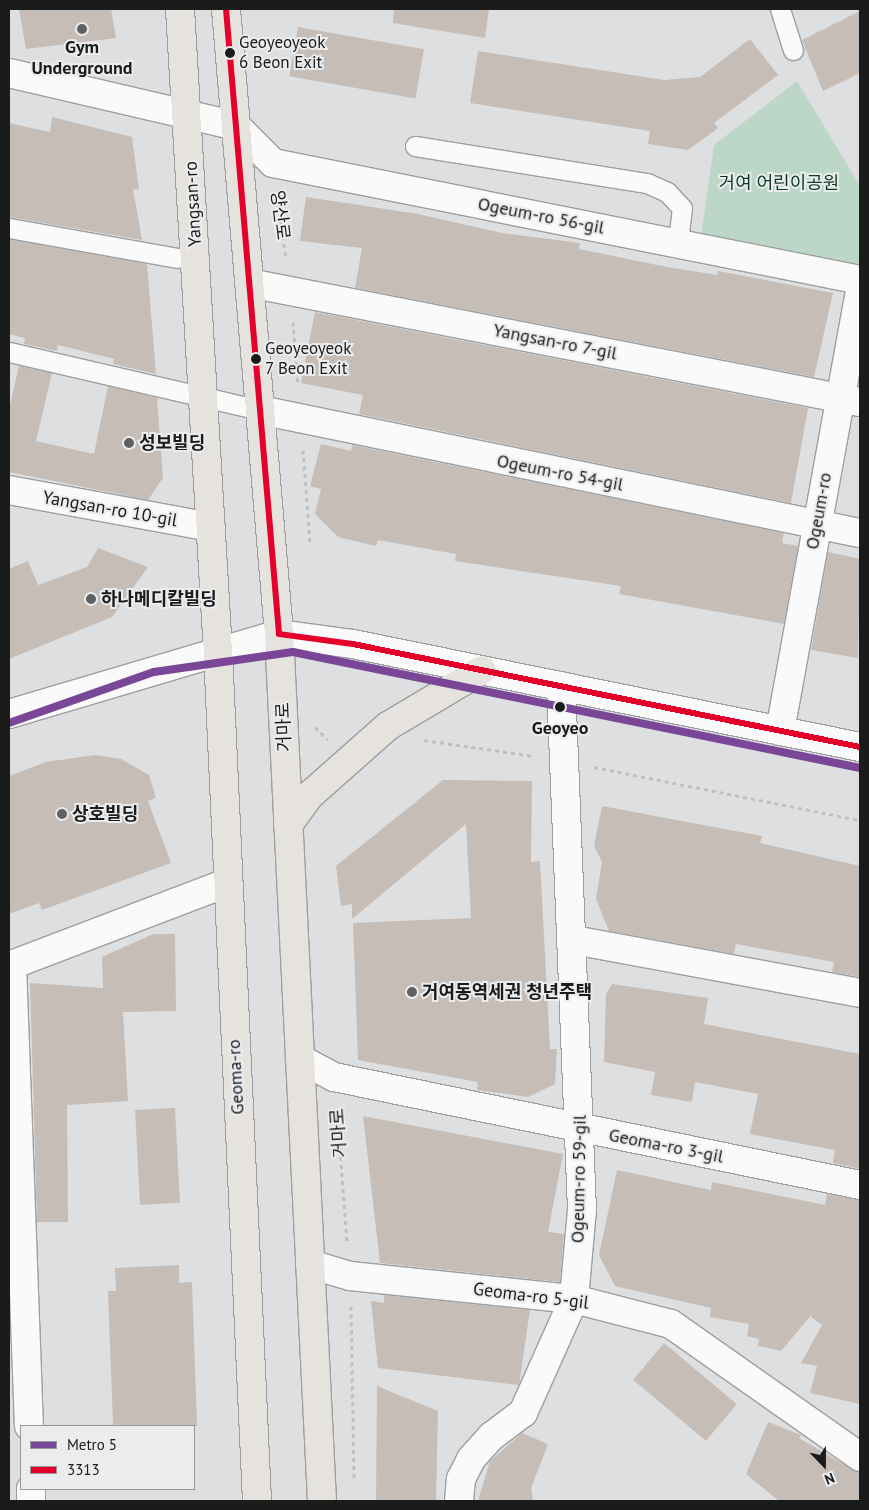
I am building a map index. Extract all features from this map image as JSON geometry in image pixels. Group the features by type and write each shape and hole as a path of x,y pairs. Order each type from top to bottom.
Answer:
{"main road":[{"name":"Yangsan-ro","path":"180,9 188,116 218,652"},
{"path":"226,9 280,634"},
{"name":"거마로","path":"280,634 300,1059"},
{"name":"Geoma-ro","path":"218,652 226,882 257,1501"},
{"path":"288,825 310,795 388,726 482,670"},
{"path":"300,1059 322,1501"}],"street":[{"path":"9,73 236,126 273,163"},
{"name":"Ogeum-ro 56-gil","path":"273,163 860,280"},
{"name":"Yangsan-ro 7-gil","path":"249,283 290,293 850,400"},
{"name":"Ogeum-ro","path":"780,732 816,524 850,400 860,291"},
{"name":"Ogeum-ro 54-gil","path":"260,410 301,421 860,533"},
{"name":"Yangsan-ro 10-gil","path":"9,490 211,527"},
{"path":"9,714 280,634 335,640 860,748"},
{"name":"Ogeum-ro 59-gil","path":"459,1501 461,1479 470,1459 523,1413 574,1299 582,1210 574,940 561,686"},
{"path":"28,1425 15,1206 10,965 226,882"},
{"path":"574,940 860,992"},
{"name":"Geoma-ro 3-gil","path":"300,1059 334,1076 580,1129 860,1185"},
{"name":"Geoma-ro 5-gil","path":"310,1264 350,1276 574,1299 671,1324 860,1457"}],"lane":[{"path":"780,9 793,50"},
{"path":"415,146 647,184 667,192 682,208 678,243"},
{"path":"9,228 177,258"},
{"path":"9,352 204,399 260,410"}],"path":[{"name":"양산로","path":"273,163 290,293 310,544"},
{"path":"310,722 331,742"},
{"path":"420,740 540,756"},
{"path":"594,767 860,820"},
{"name":"거마로","path":"334,1076 350,1276 354,1492"}],"green space":[{"name":"거여 어린이공원","path":"797,81 860,186 860,270 701,237 714,145"}],"building":[{"path":"19,9 111,9 116,38 26,49"},
{"path":"394,9 489,9 485,38 393,23"},
{"path":"860,11 860,73 823,91 802,40"},
{"path":"298,27 424,49 415,98 289,76"},
{"path":"750,39 778,75 714,123 718,128 688,150 648,144 650,131 470,103 478,51 664,80 700,77"},
{"path":"52,117 132,137 139,190 133,189 142,240 9,217 9,123 50,132"},
{"path":"306,197 418,214 502,233 580,243 579,249 667,267 717,275 718,271 833,293 814,377 355,288 362,248 300,241"},
{"path":"9,239 147,264 156,374 113,364 114,359 58,345 57,351 24,344 25,338 9,334"},
{"path":"315,312 808,408 791,503 359,414 363,395 301,383"},
{"path":"19,366 52,373 36,441 94,454 108,386 157,398 163,478 148,500 9,472 9,409"},
{"path":"321,444 351,451 352,445 784,533 782,543 798,546 784,624 619,594 621,586 455,561 456,554 378,540 376,546 338,537 315,514 321,489 310,486"},
{"path":"98,548 148,567 112,617 9,659 9,569 28,561 38,585 87,567"},
{"path":"828,552 860,559 858,658 811,650"},
{"path":"95,755 121,759 149,775 156,798 148,801 171,863 42,910 39,903 9,914 9,776 46,762"},
{"path":"443,780 532,781 531,862 540,861 550,1049 557,1049 555,1084 528,1097 477,1090 478,1082 358,1060 353,923 471,918 466,824 352,919 352,904 341,906 336,866"},
{"path":"602,806 762,836 760,843 860,866 860,977 832,972 834,962 736,944 734,954 609,931 596,899 602,862 594,846"},
{"path":"153,934 175,934 176,1011 123,1012 128,1101 67,1105 68,1222 37,1222 30,983 103,988 102,957"},
{"path":"612,984 708,998 704,1024 860,1054 860,1169 833,1163 835,1150 750,1134 758,1094 695,1082 692,1102 651,1095 655,1072 604,1062 606,994"},
{"path":"175,1108 180,1203 140,1205 135,1110"},
{"path":"363,1116 563,1154 548,1232 564,1234 560,1282 380,1263"},
{"path":"617,1170 711,1190 712,1182 825,1205 827,1194 860,1200 860,1404 810,1393 817,1366 801,1363 822,1325 811,1317 813,1313 781,1351 758,1346 759,1339 747,1336 749,1324 710,1317 711,1308 615,1286 599,1255"},
{"path":"179,1265 179,1283 192,1282 197,1426 113,1425 108,1291 116,1291 115,1268"},
{"path":"384,1295 530,1310 519,1385 378,1368 371,1301 384,1303"},
{"path":"664,1343 737,1404 706,1441 633,1380"},
{"path":"377,1386 438,1411 436,1501 376,1501"},
{"path":"768,1422 801,1435 799,1438 860,1474 860,1501 779,1501 746,1474"},
{"path":"522,1433 548,1444 531,1488 533,1501 478,1501 490,1461"}],"metro line":[{"name":"5","path":"9,723 154,672 293,652 860,768"}],"transit line":[{"name":"3313","path":"226,9 279,634 353,644 860,747"}],"place":[{"name":"Gym Underground","path":"82,29"},
{"name":"Geoyeoyeok 6 Beon Exit","path":"230,53"},
{"name":"Geoyeoyeok 7 Beon Exit","path":"256,359"},
{"name":"성보빌딩","path":"129,443"},
{"name":"하나메디칼빌딩","path":"91,599"},
{"name":"Geoyeo","path":"560,707"},
{"name":"상호빌딩","path":"62,814"},
{"name":"거여동역세권 청년주택","path":"412,992"}]}
